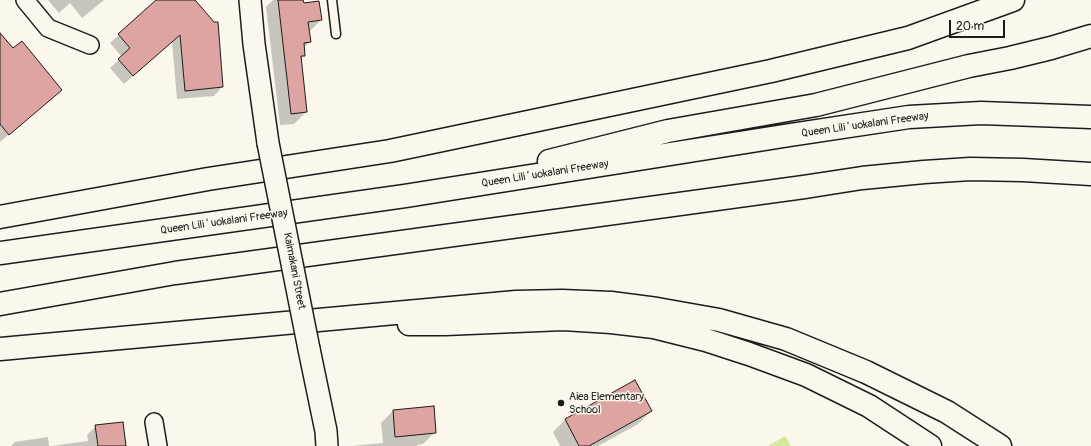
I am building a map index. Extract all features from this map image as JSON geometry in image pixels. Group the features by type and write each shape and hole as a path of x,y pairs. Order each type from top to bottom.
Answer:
{"highway":[{"path":"0,217 208,179 390,151 755,74 908,38 1013,0"},
{"path":"405,196 668,131 816,105 969,66 1024,55 1091,36"},
{"name":"Queen Liliʻuokalani Freeway","path":"0,253 405,196 909,117 981,113 1091,117"},
{"path":"0,304 175,273 862,178 970,169 1091,174"},
{"path":"0,349 516,302 611,303 664,310 719,320 786,339 866,372 940,408 1000,446"},
{"path":"286,322 445,324 563,319 611,322 654,327 706,340 806,375 869,406 930,446"}],"street":[{"path":"25,0 48,28 90,45"},
{"name":"Kaimakani Street","path":"250,0 254,44 268,143 326,432 327,446"},
{"path":"154,422 158,446"}],"lane":[{"path":"332,0 336,34"}],"green space":[{"path":"785,436 791,446 768,446"}],"building":[{"path":"156,0 195,0 214,22 218,22 223,87 185,91 180,35 133,76 118,59 130,48 118,34"},
{"path":"278,0 303,0 304,3 319,1 322,20 308,22 311,42 304,43 305,56 301,56 307,112 291,114"},
{"path":"0,33 13,48 22,41 62,90 9,135 0,124"},
{"path":"635,380 652,411 589,446 579,446 565,419"},
{"path":"434,406 436,433 395,437 393,410"},
{"path":"123,422 126,446 98,446 95,425"}],"place":[{"name":"Aiea Elementary School","path":"561,403"}]}
